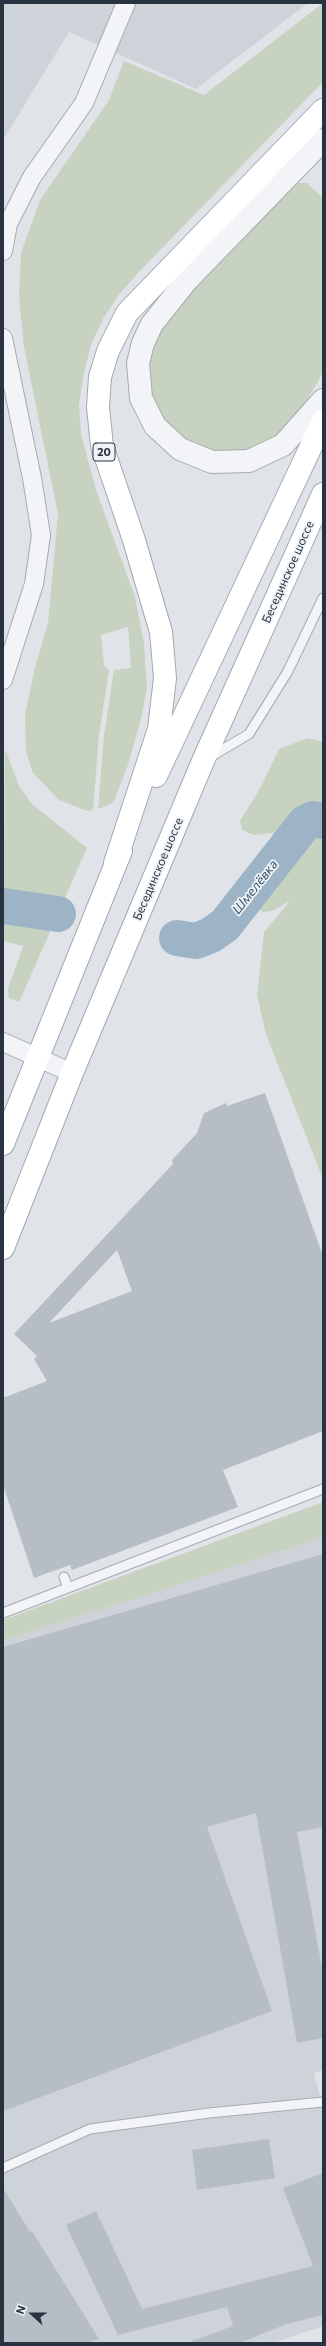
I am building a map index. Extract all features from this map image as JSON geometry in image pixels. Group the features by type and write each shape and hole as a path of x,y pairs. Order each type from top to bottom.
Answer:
{"main road":[{"name":"20","path":"115,863 159,729 165,678 161,632 134,540 102,446 98,408 100,377 115,335 131,309 323,110"},
{"path":"3,1144 115,863 323,421"},
{"name":"Бесединское шоссе","path":"3,1248 72,1073 203,761 323,494"}],"street":[{"path":"3,251 8,224 32,177 84,103 126,3"},
{"path":"323,140 188,279 152,324 143,343 138,363 141,398 155,426 180,449 212,462 249,461 283,445 323,400"},
{"path":"3,338 32,478 41,535 34,584 9,644 3,680"},
{"path":"3,1042 72,1073"}],"lane":[{"path":"203,761 249,734 288,672 323,598"},
{"path":"3,1613 323,1489"},
{"path":"64,1577 68,1588"},
{"path":"3,2168 90,2129 209,2113 323,2102"}],"shaded area":[{"path":"3,3 308,3 196,89 69,32 3,140"},
{"path":"323,1538 323,2070 314,2073 323,2107 323,2326 273,2343 3,2343 3,1641"}],"green space":[{"path":"323,3 323,82 137,274 118,296 103,319 91,345 83,377 79,406 81,434 96,490 135,597 144,644 147,686 142,715 128,765 113,803 98,809 104,736 114,670 131,668 128,627 101,635 104,666 109,670 99,735 93,810 87,811 59,800 33,773 26,752 25,715 35,667 48,623 58,514 24,347 19,296 21,253 40,200 109,100 124,61 204,95"},
{"path":"290,183 307,183 323,198 323,371 318,382 293,422 265,445 237,452 212,450 186,440 165,423 148,397 145,369 152,337 167,315"},
{"path":"308,738 323,742 323,1179 266,1034 257,995 264,932 290,901 272,911 263,912 254,906 254,902 289,852 282,838 273,833 254,835 242,830 240,821 261,787 279,749"},
{"path":"5,749 19,786 32,804 87,848 19,1002 9,998 8,989 23,946 3,941"},
{"path":"323,1502 323,1538 3,1641 3,1620"}],"building":[{"path":"265,1093 323,1256 323,1431 223,1470 238,1507 72,1570 70,1565 34,1578 3,1485 3,1398 47,1381 34,1359 37,1356 14,1334 173,1164 172,1160 197,1133 204,1113 226,1103 227,1106","holes":["117,1250 132,1291 49,1323"]},
{"path":"323,1554 323,1827 297,1832 323,1973 323,2038 297,2043 256,1813 207,1827 272,2011 3,2111 3,1647"},
{"path":"269,2139 275,2178 197,2190 192,2150"},
{"path":"323,2173 323,2315 287,2324 239,2343 192,2343 192,2341 233,2326 227,2307 118,2335 66,2225 96,2211 142,2309 313,2266 283,2188"},
{"path":"3,2188 30,2232 32,2231 99,2339 85,2343 3,2343"}],"waterway":[{"name":"Шмелёвка","path":"177,938 196,941 211,935 225,925 305,823 313,819 323,821"},
{"name":"Шмелёвка","path":"3,906 58,914"}]}
